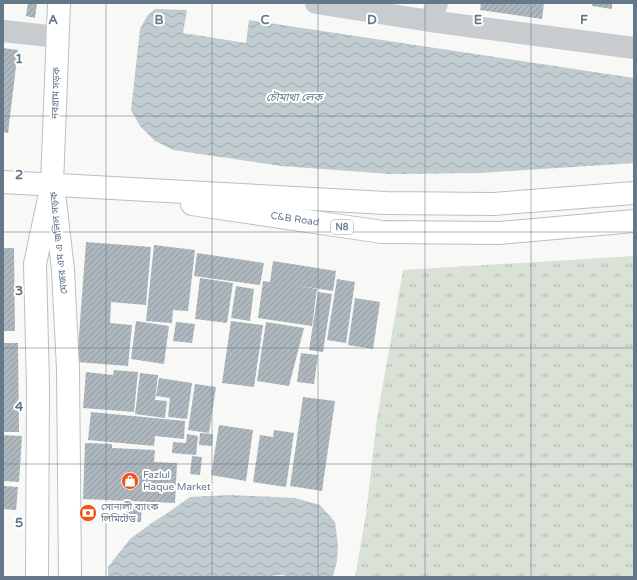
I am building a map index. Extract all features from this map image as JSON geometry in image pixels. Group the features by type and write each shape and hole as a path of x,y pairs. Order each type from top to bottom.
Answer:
{"main road":[{"name":"নবগ্রাম সড়ক","path":"52,184 59,3"},
{"name":"C&B Road","path":"3,182 386,203 493,204 634,193"},
{"name":"C&B Road","path":"52,184 382,232 499,233 634,221"},
{"name":"মেজর এম এ জলিল সড়ক","path":"37,577 38,387 35,264 52,184"},
{"name":"মেজর এম এ জলিল সড়ক","path":"52,184 63,270 68,369 70,577"}],"street":[{"path":"316,3 434,12 634,48"},
{"path":"3,31 58,37"}],"green space":[{"path":"634,256 634,577 355,577 366,514 377,418 403,270"}],"water":[{"name":"চৌমাথা লেক","path":"155,9 187,10 183,33 246,43 249,20 634,78 634,163 480,173 390,174 281,166 173,150 155,141 140,126 131,110 140,29 147,16"},
{"path":"230,495 295,498 320,505 335,522 338,546 337,561 333,576 294,577 281,575 259,577 108,577 108,567 130,539 190,497"}],"building":[{"path":"28,3 37,3 35,18 26,16"},
{"path":"481,3 544,3 542,19 480,10"},
{"path":"592,3 612,3 612,9 592,6"},
{"path":"3,48 18,50 8,133 3,132"},
{"path":"86,242 151,247 146,305 111,302 110,323 132,325 128,366 77,362"},
{"path":"154,245 195,250 188,311 173,310 172,323 146,321"},
{"path":"3,248 14,248 15,331 3,331"},
{"path":"197,253 264,263 260,285 194,276"},
{"path":"273,261 336,271 333,291 294,285 317,289 312,326 258,318 263,281 270,282"},
{"path":"200,278 233,283 227,323 195,319"},
{"path":"337,279 355,282 346,343 327,340"},
{"path":"236,286 254,289 250,321 231,318"},
{"path":"318,292 332,294 323,352 309,350"},
{"path":"355,298 380,302 373,349 348,345"},
{"path":"136,321 169,326 164,364 131,359"},
{"path":"231,321 263,325 254,387 222,383"},
{"path":"176,322 195,324 192,343 173,341"},
{"path":"266,322 304,328 289,386 257,381"},
{"path":"3,343 18,343 19,432 3,432"},
{"path":"301,353 318,355 314,384 297,382"},
{"path":"114,370 138,372 134,412 83,408 86,372 113,375"},
{"path":"140,373 158,375 155,400 167,401 165,418 135,414"},
{"path":"159,378 192,383 187,419 168,417 170,398 156,396"},
{"path":"195,384 216,387 209,433 188,430"},
{"path":"303,397 335,401 322,491 290,486"},
{"path":"91,412 185,421 184,439 155,436 154,446 88,440"},
{"path":"219,425 253,430 246,481 211,475"},
{"path":"274,430 294,433 286,487 253,482 260,435 273,437"},
{"path":"200,433 213,434 212,446 199,445"},
{"path":"187,434 198,436 196,455 172,453 173,442 186,443"},
{"path":"3,435 22,436 19,482 3,481"},
{"name":"Fazlul Haque Market","path":"85,443 112,444 112,448 155,450 154,462 177,463 175,503 83,499"},
{"path":"192,456 202,457 200,475 190,474"},
{"path":"4,486 18,487 16,510 3,509"},
{"path":"126,502 142,503 141,522 126,521"}],"place":[{"name":"Fazlul Haque Market","path":"130,481"},
{"name":"সোনালী ব্যাংক লিমিটেড","path":"88,513"}]}
